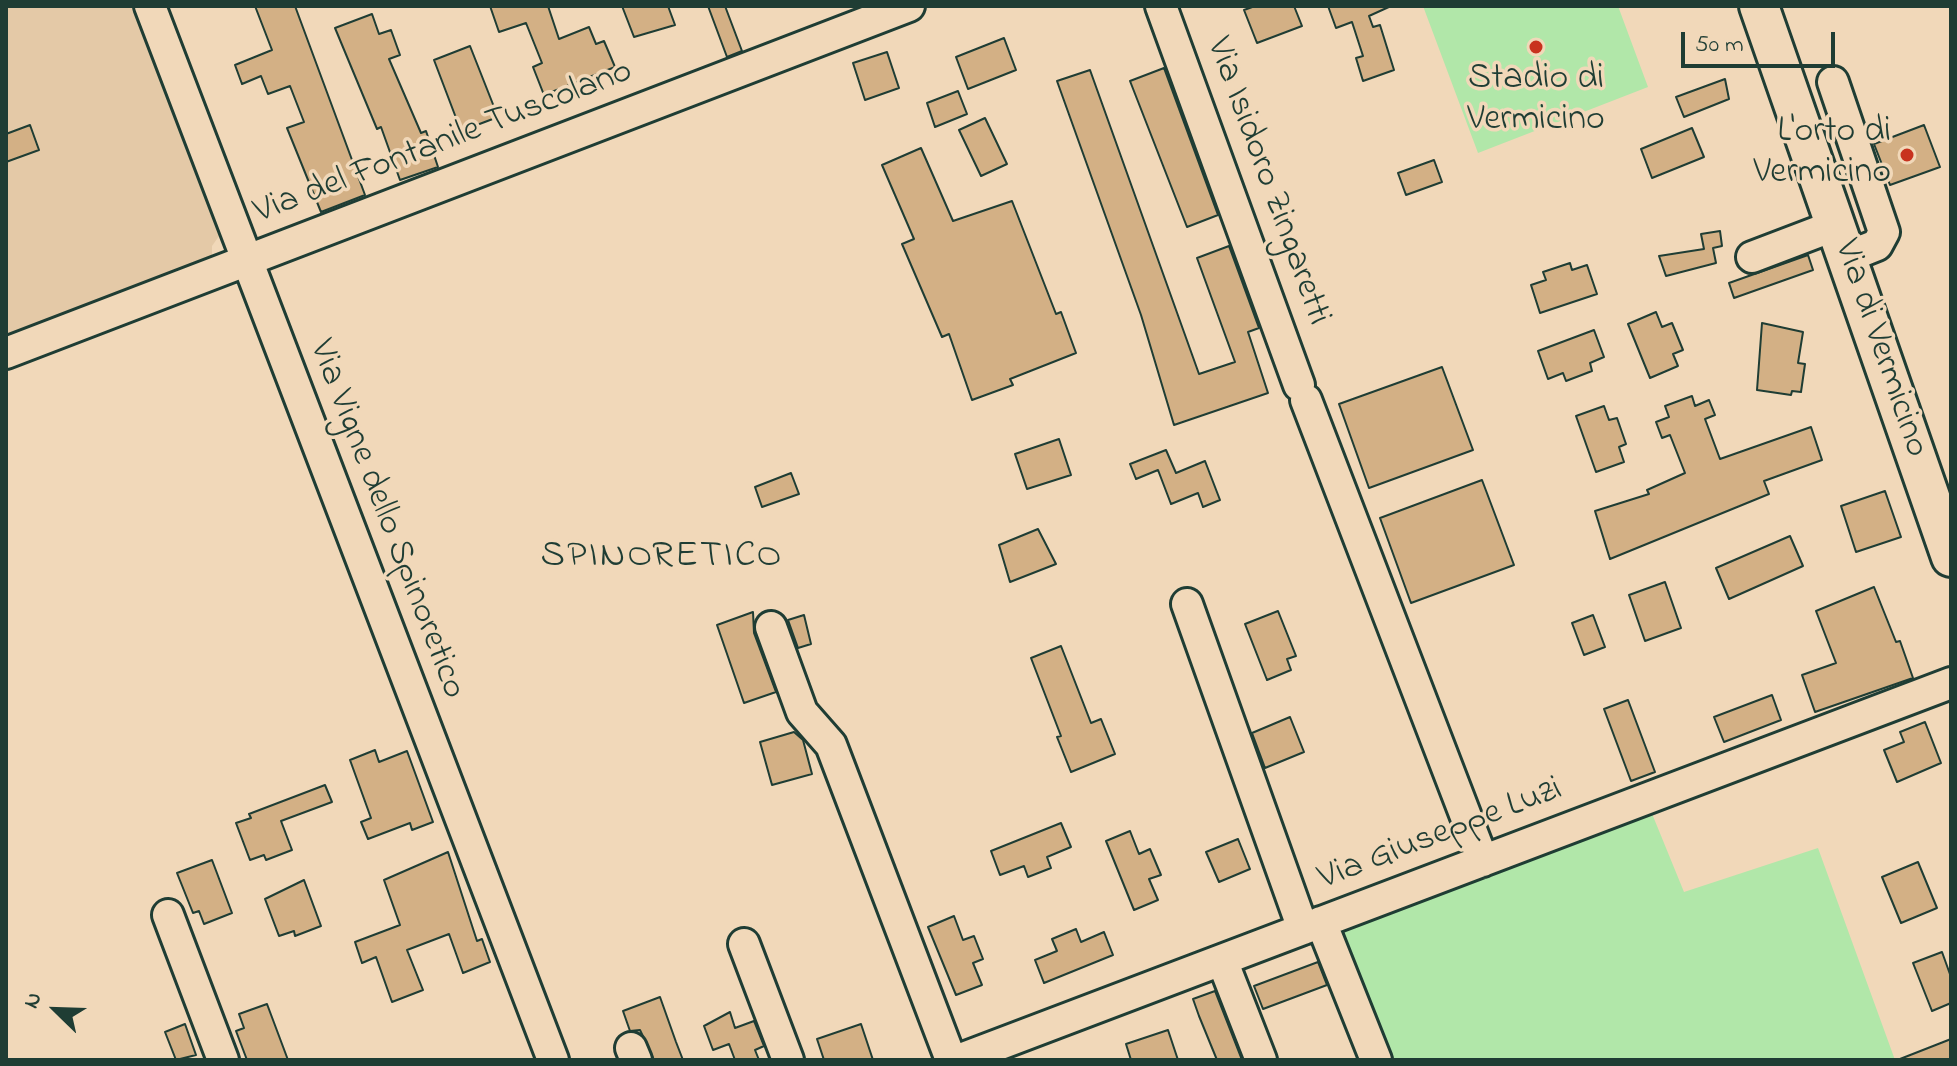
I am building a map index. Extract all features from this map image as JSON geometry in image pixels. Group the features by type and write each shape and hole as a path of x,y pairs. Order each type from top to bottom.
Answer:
{"main road":[{"name":"Via di Vermicino","path":"1759,6 1951,557"}],"street":[{"name":"Via Vigne dello Spinoretico","path":"150,6 245,262 553,1060"},
{"name":"Via del Fontanile Tuscolano","path":"6,353 909,6"},
{"name":"Via Isidoro Zingaretti","path":"1161,6 1303,392 1483,861"},
{"path":"1752,257 1841,241 1877,245 1884,227 1833,82"},
{"path":"1187,604 1312,926 1376,1060"},
{"path":"771,627 802,712 831,745 951,1060"},
{"name":"Via Giuseppe Luzi","path":"958,1060 1951,683"},
{"path":"168,915 223,1060"},
{"path":"744,944 788,1060"},
{"path":"1222,960 1261,1060"}],"shaded area":[{"path":"6,6 138,6 224,229 212,246 212,265 6,340"}],"green space":[{"name":"Stadio di Vermicino","path":"1423,6 1618,6 1648,87 1478,153"},
{"path":"1646,799 1684,892 1818,848 1895,1060 1376,1060 1321,922"}],"building":[{"path":"255,6 295,6 365,195 321,212 287,128 304,122 290,86 268,94 261,76 242,84 235,65 272,50"},
{"path":"490,6 548,6 559,39 589,27 596,44 604,41 615,67 544,95 533,67 542,63 526,23 499,32"},
{"path":"622,6 668,6 675,25 634,37"},
{"path":"708,6 725,6 742,51 727,57"},
{"path":"1255,6 1294,6 1302,26 1257,43 1244,10"},
{"path":"1328,6 1391,6 1369,16 1373,27 1380,25 1394,70 1363,81 1356,58 1363,56 1352,22 1336,28"},
{"path":"372,14 379,34 391,30 400,55 389,59 421,133 426,131 438,167 400,180 381,127 377,129 335,28"},
{"path":"1004,38 1016,70 968,89 956,57"},
{"path":"470,46 498,117 461,131 434,60"},
{"path":"887,52 899,88 865,100 853,63"},
{"path":"1164,68 1218,215 1187,227 1130,81"},
{"path":"1090,70 1199,374 1235,362 1197,258 1229,246 1259,328 1248,332 1268,393 1174,425 1141,315 1057,81"},
{"path":"1725,79 1729,99 1684,117 1676,97"},
{"path":"958,91 967,114 935,127 927,103"},
{"path":"985,118 1007,164 981,176 959,130"},
{"path":"30,125 39,150 6,162 6,134"},
{"name":"L'orto di Vermicino","path":"1924,125 1940,167 1890,185 1874,144"},
{"path":"1692,128 1704,157 1652,178 1641,149"},
{"path":"921,148 953,221 1012,201 1056,314 1061,312 1076,353 1010,379 1013,385 972,400 949,334 942,337 902,244 914,239 882,165"},
{"path":"1434,160 1442,182 1406,195 1398,173"},
{"path":"1720,231 1722,246 1713,248 1716,263 1666,276 1659,256 1704,249 1701,234"},
{"path":"1808,255 1813,270 1734,298 1729,283"},
{"path":"1570,263 1572,270 1587,265 1597,294 1540,313 1531,285 1546,280 1543,272"},
{"path":"1656,312 1662,327 1672,323 1683,350 1673,354 1678,366 1650,378 1628,324"},
{"path":"1762,323 1803,332 1798,363 1805,364 1801,392 1792,391 1791,395 1757,390"},
{"path":"1594,330 1604,357 1590,363 1592,371 1566,381 1563,373 1548,379 1538,351"},
{"path":"1442,367 1473,450 1369,488 1339,404"},
{"path":"1692,396 1695,406 1709,400 1715,415 1705,419 1720,459 1811,427 1822,460 1764,481 1769,494 1610,559 1595,511 1649,494 1647,490 1685,473 1670,435 1662,438 1656,422 1669,417 1665,406"},
{"path":"1604,406 1609,420 1617,418 1626,444 1619,447 1624,462 1596,472 1576,416"},
{"path":"1059,439 1071,475 1027,489 1015,454"},
{"path":"1166,450 1176,473 1205,461 1220,500 1203,507 1198,493 1171,504 1158,470 1136,479 1130,464"},
{"path":"791,473 799,494 762,507 755,487"},
{"path":"1482,480 1514,565 1411,603 1380,518"},
{"path":"1885,491 1901,537 1856,552 1841,506"},
{"path":"1038,529 1056,564 1010,582 999,545"},
{"path":"1790,536 1803,566 1729,599 1716,568"},
{"path":"1665,582 1681,628 1645,641 1629,595"},
{"path":"1874,587 1896,642 1900,641 1913,678 1815,712 1802,675 1836,663 1816,611"},
{"path":"1278,611 1296,656 1287,659 1291,670 1267,680 1245,624"},
{"path":"753,612 754,633 776,692 744,703 717,625"},
{"path":"804,615 811,644 798,648 788,620"},
{"path":"1593,615 1605,647 1584,655 1572,623"},
{"path":"1061,646 1091,723 1101,719 1115,754 1071,772 1057,737 1061,736 1031,658"},
{"path":"1772,695 1781,720 1724,742 1714,717"},
{"path":"1628,700 1655,772 1631,781 1604,709"},
{"path":"1290,717 1304,752 1265,768 1252,733"},
{"path":"1925,722 1941,763 1897,782 1884,750 1904,742 1900,732"},
{"path":"794,732 803,740 812,774 772,785 760,742"},
{"path":"375,750 379,762 407,751 433,822 412,830 410,823 368,839 361,822 371,818 350,760"},
{"path":"325,785 332,802 281,821 292,850 266,860 264,855 250,860 236,823 251,818 249,814"},
{"path":"1061,823 1071,847 1047,857 1051,868 1028,877 1024,866 1000,875 991,851"},
{"path":"1130,831 1139,854 1150,849 1161,875 1149,879 1158,900 1134,910 1106,841"},
{"path":"1238,839 1250,869 1219,882 1206,852"},
{"path":"448,852 477,941 482,939 490,962 463,973 449,934 407,950 423,990 392,1002 376,957 362,963 355,942 400,925 384,880"},
{"path":"212,860 232,913 204,924 199,911 193,913 177,873"},
{"path":"1918,862 1937,908 1901,923 1882,877"},
{"path":"304,880 321,926 295,936 294,931 279,936 265,899"},
{"path":"954,916 963,940 974,936 983,959 973,963 982,985 956,995 928,927"},
{"path":"1076,929 1081,942 1104,932 1113,955 1044,983 1035,960 1057,951 1052,939"},
{"path":"1942,952 1951,977 1951,1003 1932,1011 1913,963"},
{"path":"1318,962 1327,985 1263,1009 1254,986"},
{"path":"1215,991 1242,1060 1217,1060 1199,1016 1193,999"},
{"path":"660,997 683,1060 654,1060 640,1030 630,1031 623,1011"},
{"path":"267,1004 288,1060 247,1060 236,1031 244,1028 239,1014"},
{"path":"730,1012 735,1028 754,1021 764,1046 755,1050 759,1060 735,1060 729,1044 713,1050 704,1026"},
{"path":"185,1024 196,1055 176,1060 165,1032"},
{"path":"861,1024 873,1060 824,1060 817,1039"},
{"path":"1168,1030 1178,1060 1131,1060 1126,1044"},
{"path":"1951,1039 1951,1060 1900,1060 1900,1059"}],"place":[{"name":"Stadio di Vermicino","path":"1536,47"},
{"name":"L'orto di Vermicino","path":"1907,155"}],"district":[{"name":"SPINORETICO","path":"662,559"}]}
